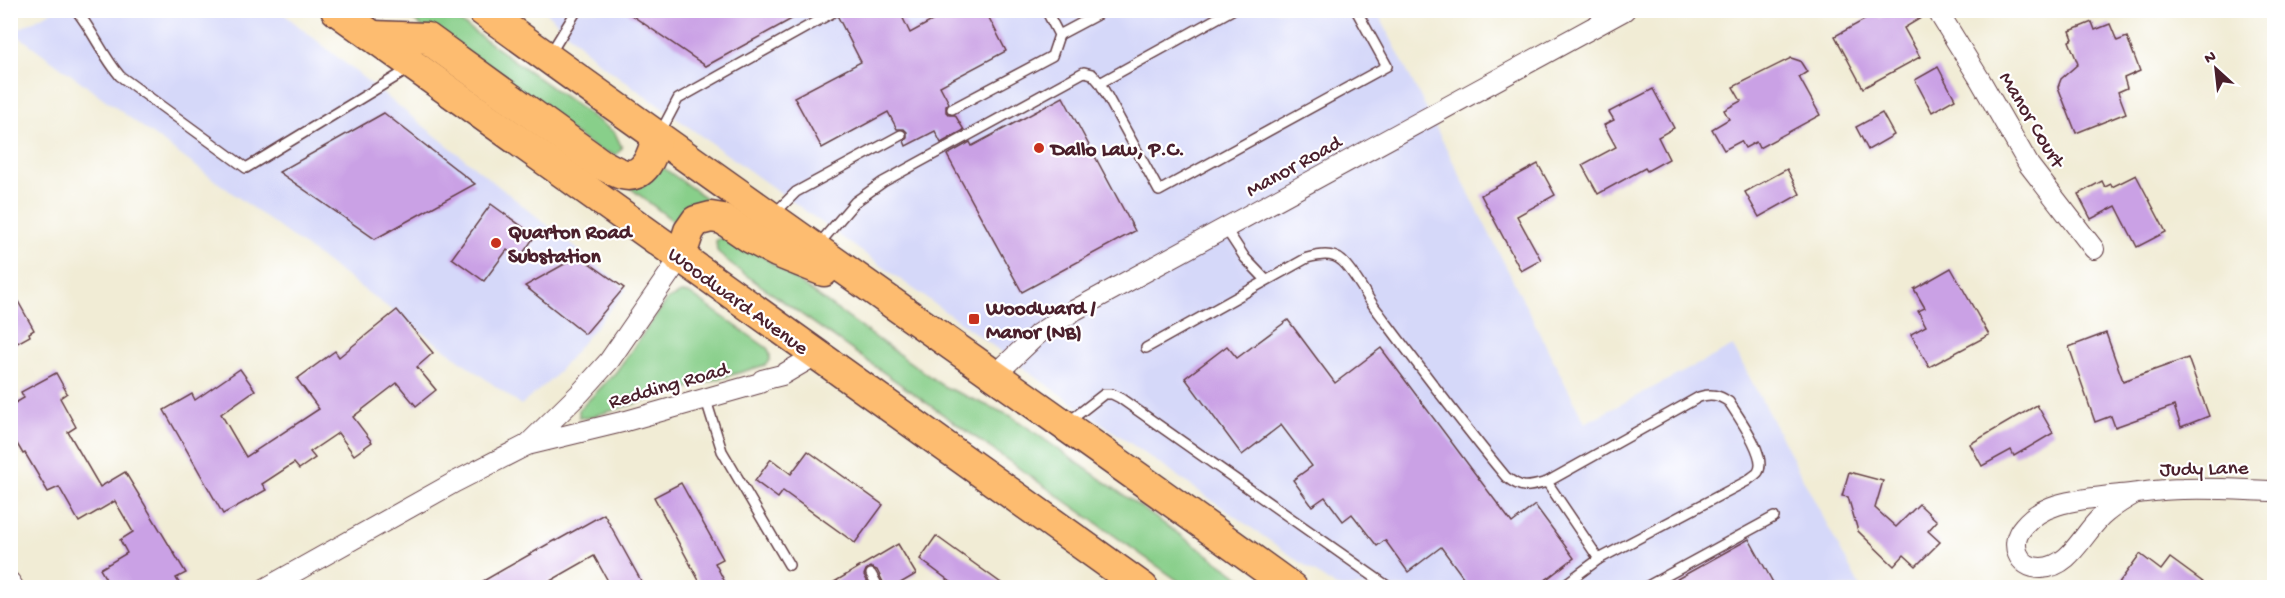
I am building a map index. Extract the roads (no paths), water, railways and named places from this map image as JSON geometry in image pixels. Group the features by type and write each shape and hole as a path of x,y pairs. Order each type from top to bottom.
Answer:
{"main road":[{"path":"336,10 372,36 427,38 427,57 601,164 623,175 632,175 641,171 649,162 657,137"},
{"path":"482,10 770,218 1066,424 1292,588"},
{"name":"Woodward Avenue","path":"427,57 680,258 1140,587"},
{"path":"680,258 689,231 696,221 711,217 723,219 749,237 777,252 869,288"}],"street":[{"name":"Manor Road","path":"994,376 1038,334 1056,322 1625,10"},
{"name":"Manor Court","path":"1937,10 2029,165 2094,249"},
{"name":"Redding Road","path":"527,445 609,361 680,258"},
{"name":"Redding Road","path":"266,588 455,482 527,445 626,421 705,397 760,384 762,380 782,375 816,355"},
{"name":"Judy Lane","path":"2134,494 2112,507 2099,519 2061,562 2050,567 2032,567 2023,563 2017,555 2016,537 2031,518 2043,510 2074,501 2134,494 2182,489 2274,491"},
{"path":"10,582 14,588"}],"lane":[{"path":"76,10 89,26 108,61 120,76 246,168 427,57"},
{"path":"548,58 577,10"},
{"path":"657,137 678,99 837,10"},
{"path":"1046,10 1059,36"},
{"path":"952,109 1052,56 1059,36 1106,10"},
{"path":"1100,83 1232,10"},
{"path":"814,249 855,202 883,182 1084,72 1092,74 1100,83 1159,191 1387,66 1356,10"},
{"path":"770,218 796,192 901,135"},
{"path":"1226,229 1245,258 1266,280"},
{"path":"1146,348 1266,280 1307,258 1318,255 1339,259 1344,263 1457,418 1506,477 1524,488 1547,482 1699,396 1710,394 1722,397 1729,402 1760,454 1761,465 1758,472 1747,481 1599,559 1560,588"},
{"path":"1066,424 1104,394 1112,394 1120,398 1390,588"},
{"path":"705,397 722,451 789,564"},
{"path":"1547,482 1599,559"},
{"path":"1644,588 1774,517"},
{"path":"871,574 879,588"}],"place":[{"name":"Dallo Law, P.C.","path":"1039,148"},
{"name":"Quarton Road Substation","path":"496,243"},
{"name":"Woodward / Manor (NB)","path":"974,319"}]}
